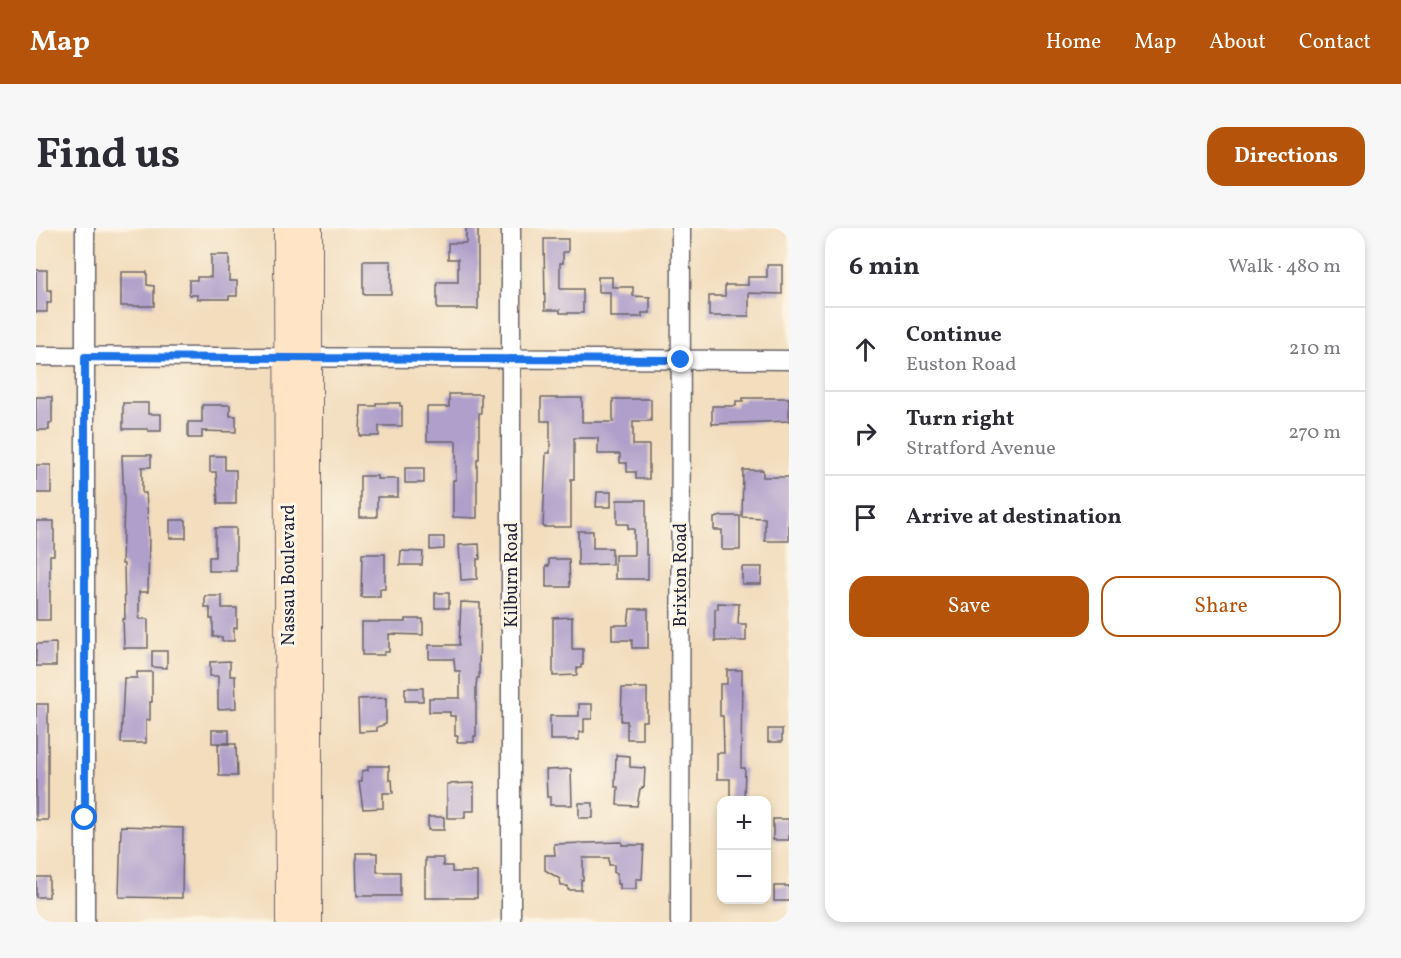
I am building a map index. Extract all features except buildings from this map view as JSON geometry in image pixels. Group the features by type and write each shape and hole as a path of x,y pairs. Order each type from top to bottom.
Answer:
{"main road":[{"name":"Nassau Boulevard","path":"287,228 298,358 309,922"},
{"name":"Nassau Boulevard","path":"289,922 298,358 309,228"}],"street":[{"path":"85,228 85,922"},
{"name":"Kilburn Road","path":"511,228 511,922"},
{"name":"Brixton Road","path":"680,922 681,228"},
{"path":"36,356 789,360"}],"route":[{"path":"85,818 85,357 681,360"}]}
